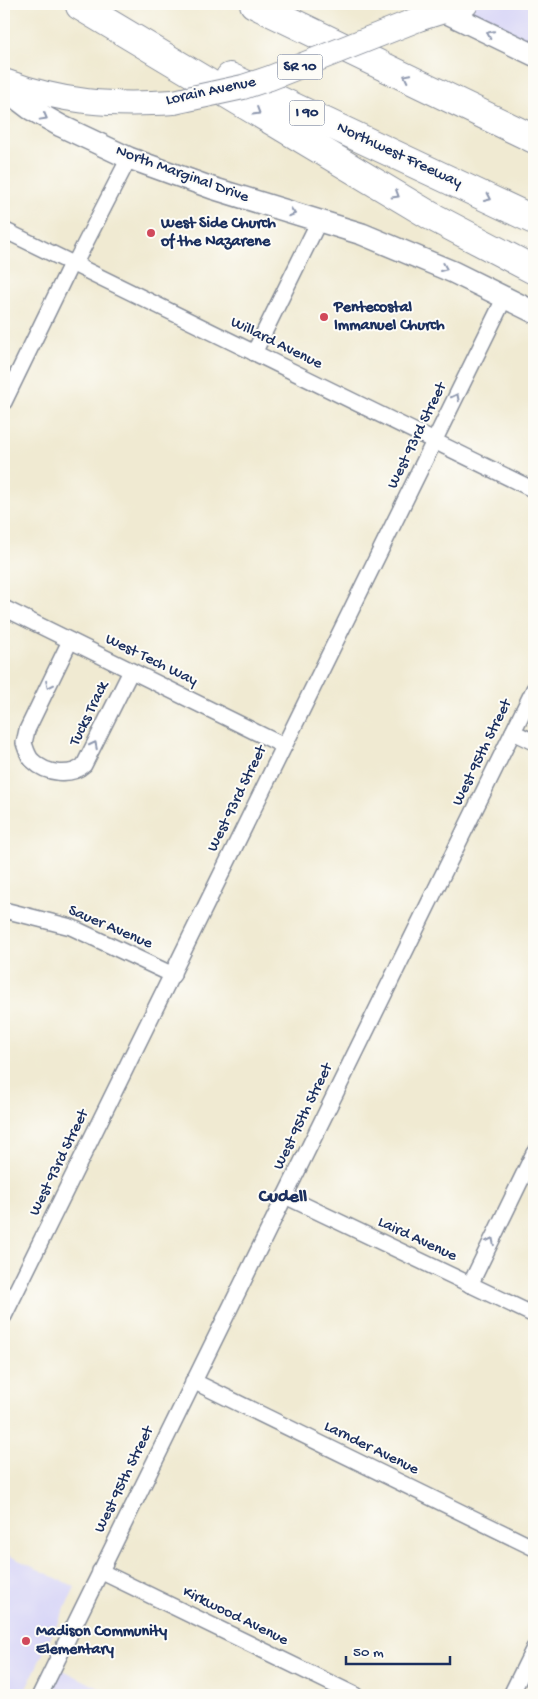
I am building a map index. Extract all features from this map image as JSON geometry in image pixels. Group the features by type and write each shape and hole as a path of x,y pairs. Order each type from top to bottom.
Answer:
{"highway":[{"path":"254,4 534,138"},
{"path":"77,5 431,216 534,270"},
{"name":"Northwest Freeway","path":"77,5 534,220"},
{"path":"451,98 534,128"}],"main road":[{"name":"Lorain Avenue","path":"4,81 57,97 112,105 174,102 261,81 431,10 466,4"}],"street":[{"path":"431,10 534,55"},
{"name":"North Marginal Drive","path":"4,89 29,108 61,126 129,158 212,188 362,234 453,272 534,312"},
{"path":"4,402 129,158"},
{"path":"254,353 319,222"},
{"name":"Willard Avenue","path":"4,230 534,490"},
{"name":"West 93rd Street","path":"4,1316 505,297"},
{"name":"West Tech Way","path":"4,608 284,746"},
{"name":"Tucks Track","path":"70,641 27,730 24,743 32,761 45,768 62,773 78,770 84,765 131,671"},
{"name":"West 95th Street","path":"40,1695 534,689"},
{"path":"514,732 534,742"},
{"name":"Sauer Avenue","path":"4,910 71,927 172,975"},
{"path":"470,1285 534,1153"},
{"name":"Laird Avenue","path":"285,1196 534,1316"},
{"name":"Larnder Avenue","path":"193,1381 534,1548"},
{"name":"Kirkwood Avenue","path":"100,1572 355,1695"},
{"path":"510,1695 534,1648"}],"shaded area":[{"path":"444,4 534,4 534,46"},
{"name":"Madison Community Elementary","path":"4,1553 75,1587 23,1695 4,1695"},
{"path":"55,1666 113,1695 40,1695"}],"place":[{"name":"West Side Church of the Nazarene","path":"151,233"},
{"name":"Pentecostal Immanuel Church","path":"324,317"},
{"name":"Madison Community Elementary","path":"26,1641"}],"district":[{"name":"Cudell","path":"283,1197"}]}
